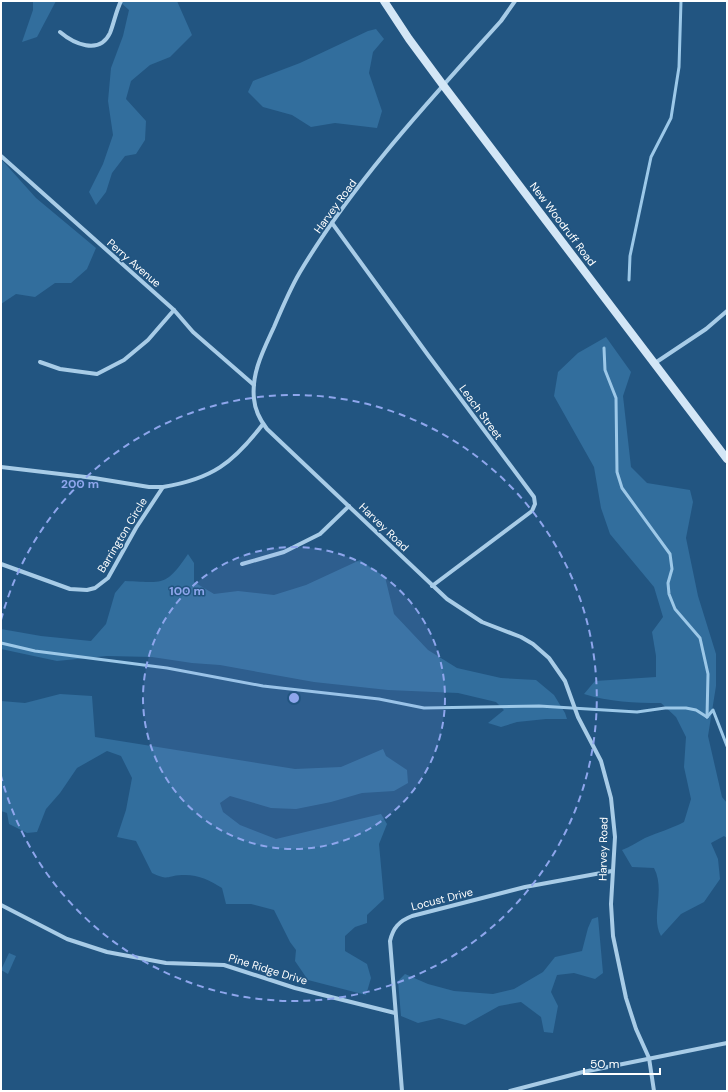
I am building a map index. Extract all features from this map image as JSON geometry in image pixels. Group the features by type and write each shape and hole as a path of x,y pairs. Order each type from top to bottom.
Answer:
{"main road":[{"name":"New Woodruff Road","path":"384,1 409,39 443,85 727,459"}],"street":[{"path":"60,32 68,38 82,44 96,46 102,43 110,33 121,1"},
{"name":"Harvey Road","path":"515,1 501,21 443,85 394,143 332,223 299,273 260,358 254,385 255,407 263,424 432,586 466,613 498,629 521,637 539,648 558,669 570,694 578,717 601,762 612,798 615,837 611,904 613,936 618,967 630,1011 649,1058 654,1091"},
{"name":"Perry Avenue","path":"1,156 174,310 193,332 254,385"},
{"name":"Leach Street","path":"332,223 460,399 534,497 535,504 532,511 432,586"},
{"path":"40,362 60,369 97,374 124,360 148,340 174,310"},
{"path":"655,363 706,329 727,310"},
{"name":"Barrington Circle","path":"1,467 94,478 149,487 163,487 183,484 203,477 221,468 237,455 263,424"},
{"name":"Barrington Circle","path":"1,564 70,589 86,590 95,588 108,578 136,528 163,487"},
{"path":"242,564 284,552 320,534 349,506"},
{"name":"Locust Drive","path":"402,1091 390,941 395,928 405,918 525,887 612,871"},
{"name":"Pine Ridge Drive","path":"1,905 67,938 106,952 166,963 224,965 295,988 395,1014"},
{"path":"510,1091 583,1072 727,1043"}],"shaded area":[{"path":"33,1 56,1 37,37 22,42 33,10"},
{"path":"119,1 177,1 192,35 170,57 150,65 131,81 126,99 146,121 145,140 136,154 125,156 112,173 106,192 96,205 89,192 103,164 113,135 108,101 111,68 123,36 129,10"},
{"path":"376,29 384,39 373,52 369,73 382,111 377,128 335,123 311,127 292,115 263,107 248,92 253,81 300,63 368,31"},
{"path":"1,159 36,198 96,248 87,269 71,283 55,283 35,297 16,294 1,304"},
{"path":"606,337 631,372 623,396 631,467 647,483 690,490 693,502 686,538 698,596 716,654 716,686 708,736 722,797 727,803 727,838 724,836 711,843 718,859 720,879 704,902 681,914 661,936 657,921 659,886 654,868 632,867 622,850 645,838 684,822 691,799 684,767 686,737 676,717 661,703 622,702 584,694 595,681 656,677 656,656 652,632 663,617 654,587 610,534 601,508 594,467 554,396 558,372 578,353"},
{"path":"188,554 194,563 194,582 214,594 238,591 274,595 306,585 360,560 385,577 394,614 428,650 457,668 501,678 536,680 554,695 567,719 546,719 517,722 501,727 488,723 504,710 496,702 458,693 388,690 314,682 220,665 192,663 152,657 107,656 57,661 1,649 1,629 41,636 91,641 106,624 115,593 125,581 162,581 174,573"},
{"path":"60,694 92,696 95,737 295,769 341,767 383,749 386,756 407,770 408,783 394,791 362,793 331,802 296,809 271,808 230,796 220,803 223,812 240,825 276,839 381,814 387,824 379,844 384,899 367,915 367,923 355,927 345,936 345,951 367,964 371,978 366,995 308,980 295,961 296,950 290,942 274,910 251,904 226,904 222,888 208,880 188,875 165,877 152,873 136,841 117,837 126,810 132,778 121,756 107,751 77,768 60,793 46,809 37,832 27,833 9,824 7,813 1,811 1,701 25,703"},
{"path":"598,917 603,973 595,979 574,973 557,975 551,992 558,1006 553,1033 544,1032 541,1017 521,1002 499,1006 465,1025 439,1018 418,1023 401,1016 398,981 405,974 428,984 454,991 493,994 514,989 543,972 555,957 582,951 592,919"},
{"path":"9,953 16,956 8,974 1,970"}],"waterway":[{"path":"629,280 630,256 651,157 671,118 679,67 681,1"},
{"path":"604,348 605,370 616,398 617,472 622,488 670,554 672,569 668,583 669,594 675,609 700,638 708,674 707,717"},
{"path":"1,643 35,651 167,668 263,686 379,699 424,708 539,706 637,712 665,708 686,708 696,710 707,717"},
{"path":"707,717 713,710 727,746"}]}
